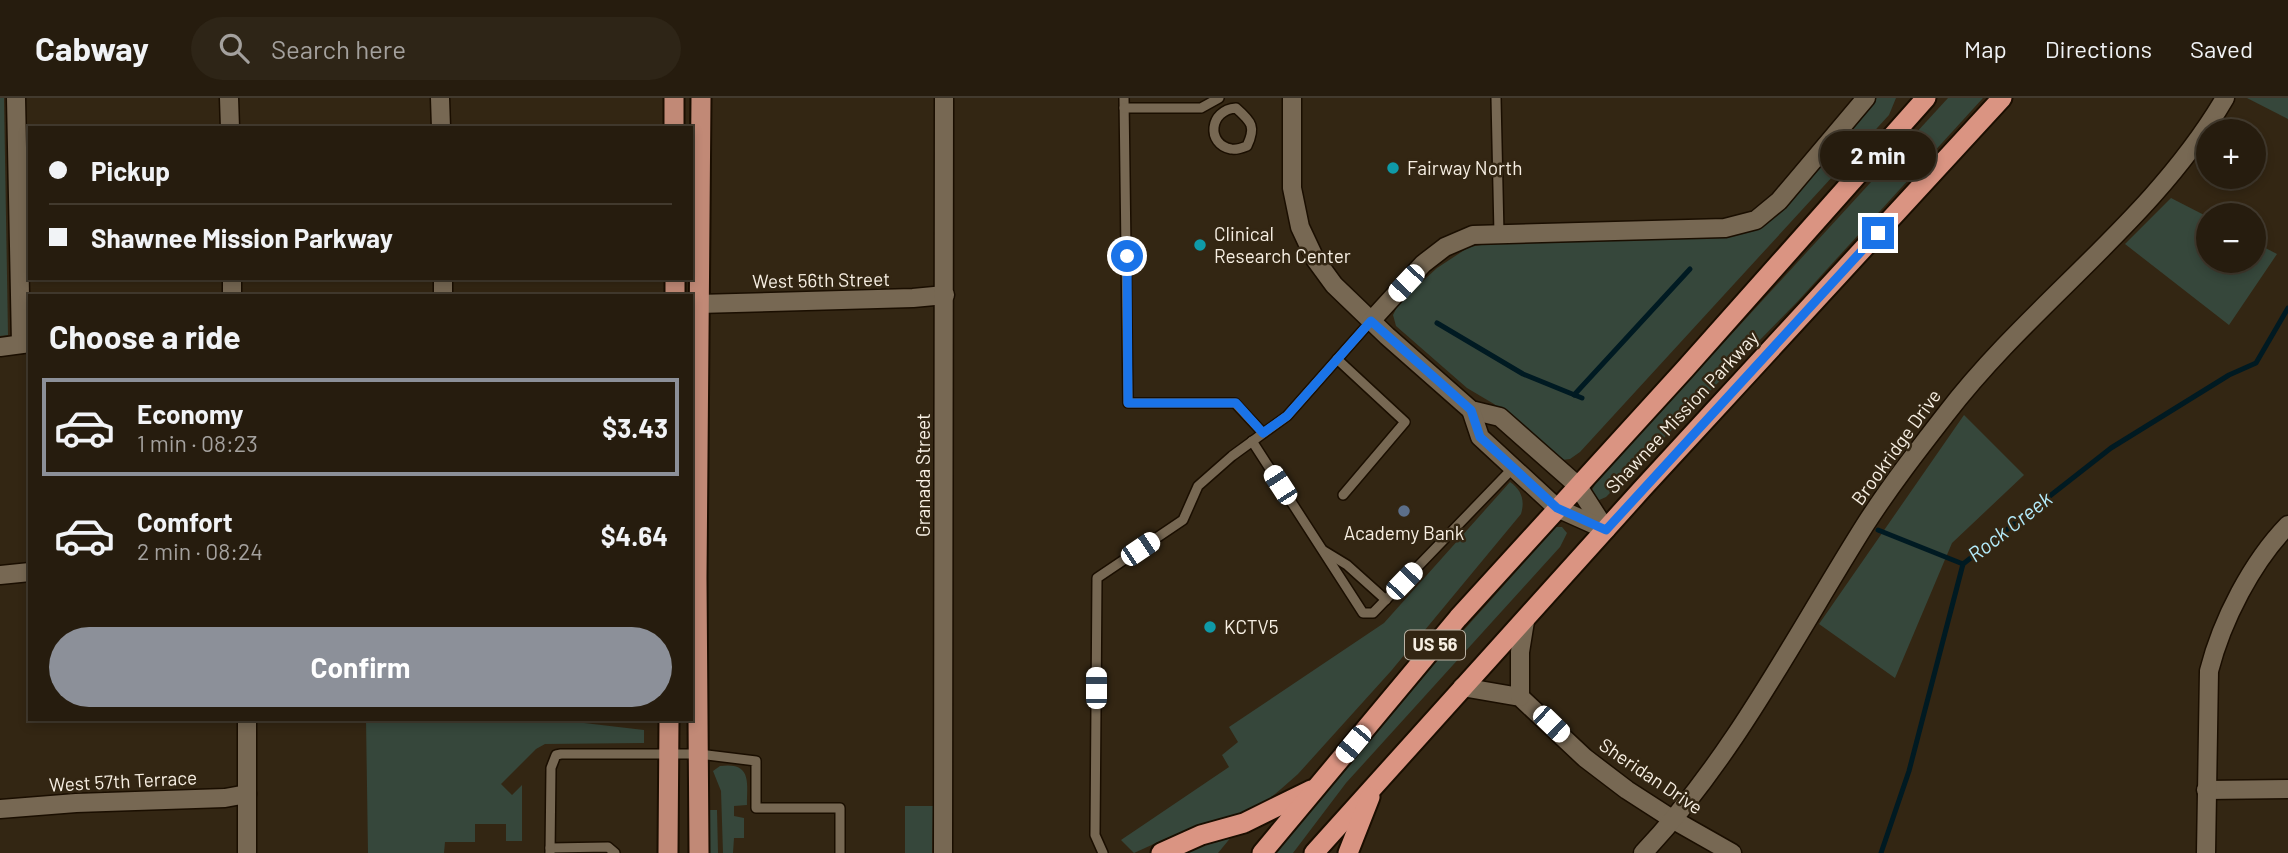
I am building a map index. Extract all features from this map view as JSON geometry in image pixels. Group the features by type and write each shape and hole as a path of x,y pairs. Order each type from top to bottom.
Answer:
{"highway":[{"name":"Shawnee Mission Parkway","path":"1262,853 1458,618 1685,369 1926,98"},
{"name":"Shawnee Mission Parkway","path":"1314,853 1462,687 2002,98"},
{"path":"1161,853 1201,835 1244,823 1318,786"},
{"path":"1348,853 1374,786"}],"main road":[{"path":"674,98 674,126"},
{"path":"699,853 694,578 701,98"},
{"path":"668,853 669,721"}],"street":[{"path":"0,347 25,343 16,98"},
{"path":"229,98 230,126"},
{"path":"440,98 440,126"},
{"name":"Granada Street","path":"943,853 944,98"},
{"path":"1292,98 1292,188 1300,227 1315,259 1334,285 1371,321 1471,410 1480,437 1513,468 1557,508 1606,530"},
{"path":"1371,321 1423,264 1445,247 1472,235 1725,228 1756,220 1779,201 1866,98"},
{"name":"Brookridge Drive","path":"1643,853 1696,789 1751,713 1867,522 1908,462 2006,343 2146,205 2183,160 2225,98"},
{"name":"West 56th Street","path":"698,304 945,295"},
{"path":"1471,410 1500,416 1577,485 1606,530"},
{"path":"2206,853 2209,671 2240,594 2258,562 2288,525"},
{"path":"0,575 28,572"},
{"path":"1462,687 1520,697 1520,652 1525,621"},
{"name":"Sheridan Drive","path":"1520,697 1585,758 1626,790 1732,853"},
{"path":"247,721 247,853"},
{"path":"2206,790 2288,789"},
{"name":"West 57th Terrace","path":"0,809 76,803 225,798 247,794"}],"lane":[{"path":"1124,98 1128,403 1236,403 1263,433"},
{"path":"1124,108 1172,103 1201,108 1219,98"},
{"path":"1496,98 1499,234"},
{"path":"1208,104 1218,115"},
{"path":"1236,108 1246,118 1253,134 1247,146 1232,150 1222,145 1215,137 1214,124 1218,115 1226,109 1236,108"},
{"path":"1103,853 1095,835 1097,578 1183,520 1198,486 1287,416 1371,321"},
{"path":"1337,359 1405,422 1343,495"},
{"path":"1252,441 1363,613 1373,613 1513,468"},
{"path":"1322,551 1347,565 1386,600"},
{"path":"615,853 608,847 550,850 551,768 556,755 699,754 755,761 756,808 840,808 840,853"}],"green space":[{"path":"0,98 4,98 8,335 0,336"},
{"path":"1876,98 1896,98 1889,115 1580,452 1570,459 1562,460 1545,449 1494,404 1467,388 1396,326 1393,315 1399,303 1437,268 1469,247 1506,241 1723,237 1758,229 1773,219"},
{"path":"1948,98 1983,98 1798,301 1606,497 1597,501 1590,493 1597,481"},
{"path":"2247,98 2288,98 2288,119"},
{"path":"2171,198 2196,211 2196,273 2264,273 2229,325 2125,244"},
{"path":"2266,248 2277,254 2266,270"},
{"path":"1964,415 2024,475 1952,543 1895,678 1819,624"},
{"path":"1510,482 1521,496 1521,514 1391,671 1298,774 1268,800 1241,814 1167,838 1134,853 1121,840 1229,767 1222,755 1238,742 1229,727 1384,623"},
{"path":"1556,527 1562,527 1567,533 1560,547 1346,783 1293,853 1274,853 1454,641"},
{"path":"366,721 567,721 644,730 644,743 545,744 536,749 501,784 512,795 522,785 522,841 506,841 506,824 475,824 475,842 445,842 444,853 368,853"},
{"path":"720,766 738,767 747,781 747,805 734,806 734,816 744,818 744,838 734,838 733,853 723,853 721,791 713,771"},
{"path":"905,806 933,806 932,853 905,853"},
{"path":"709,810 717,810 718,853 709,853"},
{"path":"1232,836 1218,853 1165,853"}],"waterway":[{"path":"1574,395 1690,269"},
{"name":"Rock Creek","path":"1881,853 1909,771 1963,564 2111,448 2229,375 2256,363 2288,308"},
{"path":"1437,323 1523,374 1582,398"},
{"path":"1878,530 1963,564"}],"place":[{"name":"Fairway North","path":"1393,168"},
{"name":"Clinical Research Center","path":"1200,245"},
{"name":"Academy Bank","path":"1404,511"},
{"name":"KCTV5","path":"1210,627"}],"route":[{"path":"1127,256 1128,403 1236,403 1263,433 1287,416 1371,321 1471,410 1480,437 1557,508 1606,530 1878,233"}]}
